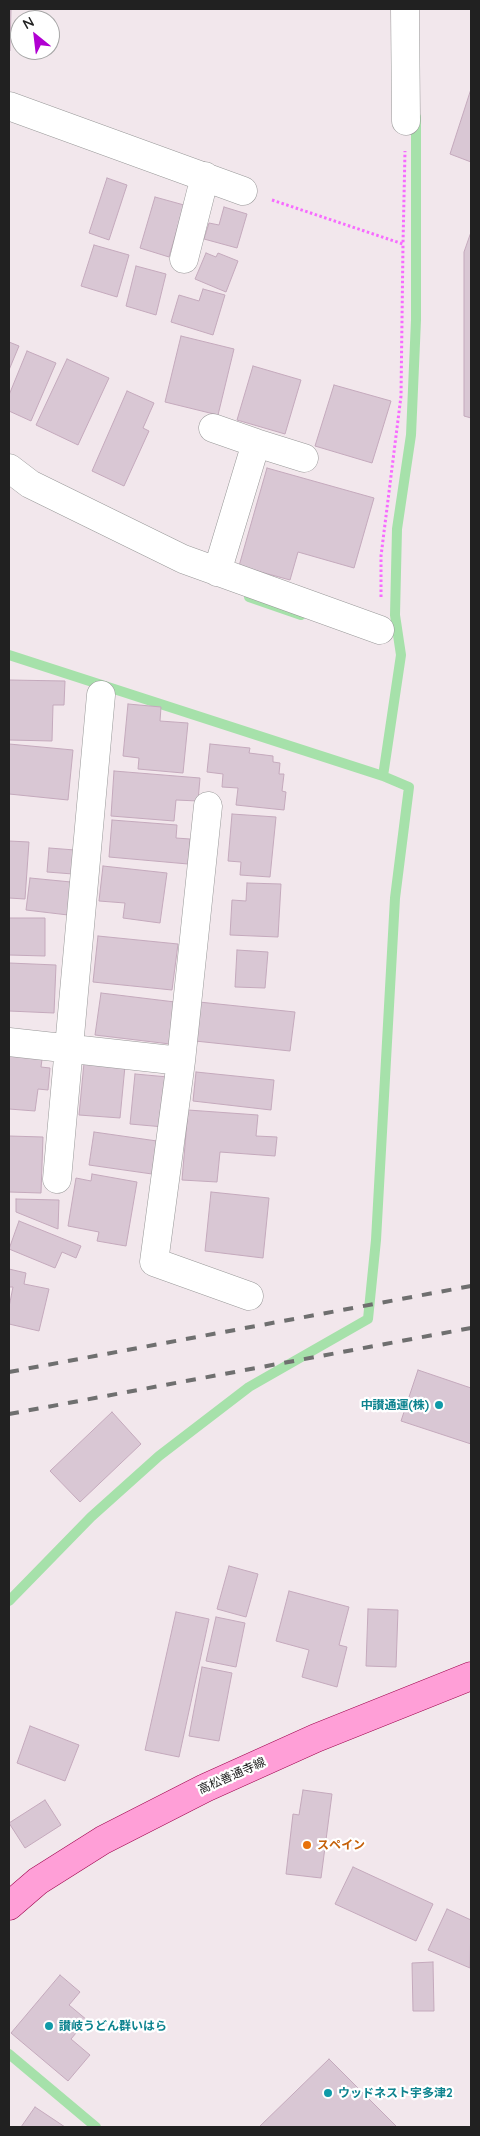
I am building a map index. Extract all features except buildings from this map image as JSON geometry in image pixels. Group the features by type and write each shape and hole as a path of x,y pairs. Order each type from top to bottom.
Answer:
{"main road":[{"name":"高松善通寺線","path":"9,1906 38,1881 103,1840 204,1788 316,1738 471,1676"}],"street":[{"path":"405,9 406,121"},
{"path":"9,106 243,191"},
{"path":"184,259 205,176"},
{"path":"213,428 304,458"},
{"path":"217,572 256,443"},
{"path":"9,468 30,484 183,559 380,630"},
{"path":"57,1179 100,695"},
{"path":"208,806 181,1061 154,1262 249,1296"},
{"path":"9,1042 181,1061"}],"path":[{"path":"380,630 381,556 401,396 406,121"},
{"path":"243,191 404,244"}],"waterway":[{"path":"383,776 401,655 395,615 397,529 411,435 416,320 416,117"},
{"path":"249,597 301,615"},
{"path":"9,655 383,776 409,787 395,898 376,1240 368,1319 249,1387 159,1456 91,1517 9,1601"},
{"path":"9,2054 96,2127"}],"railway":[{"path":"9,1372 471,1286"},
{"path":"9,1414 471,1328"}],"place":[{"name":"中讃通運(株)","path":"439,1405"},
{"name":"スペイン","path":"307,1845"},
{"name":"讃岐うどん群いはら","path":"49,2026"},
{"name":"ウッドネスト宇多津2","path":"328,2093"}]}
